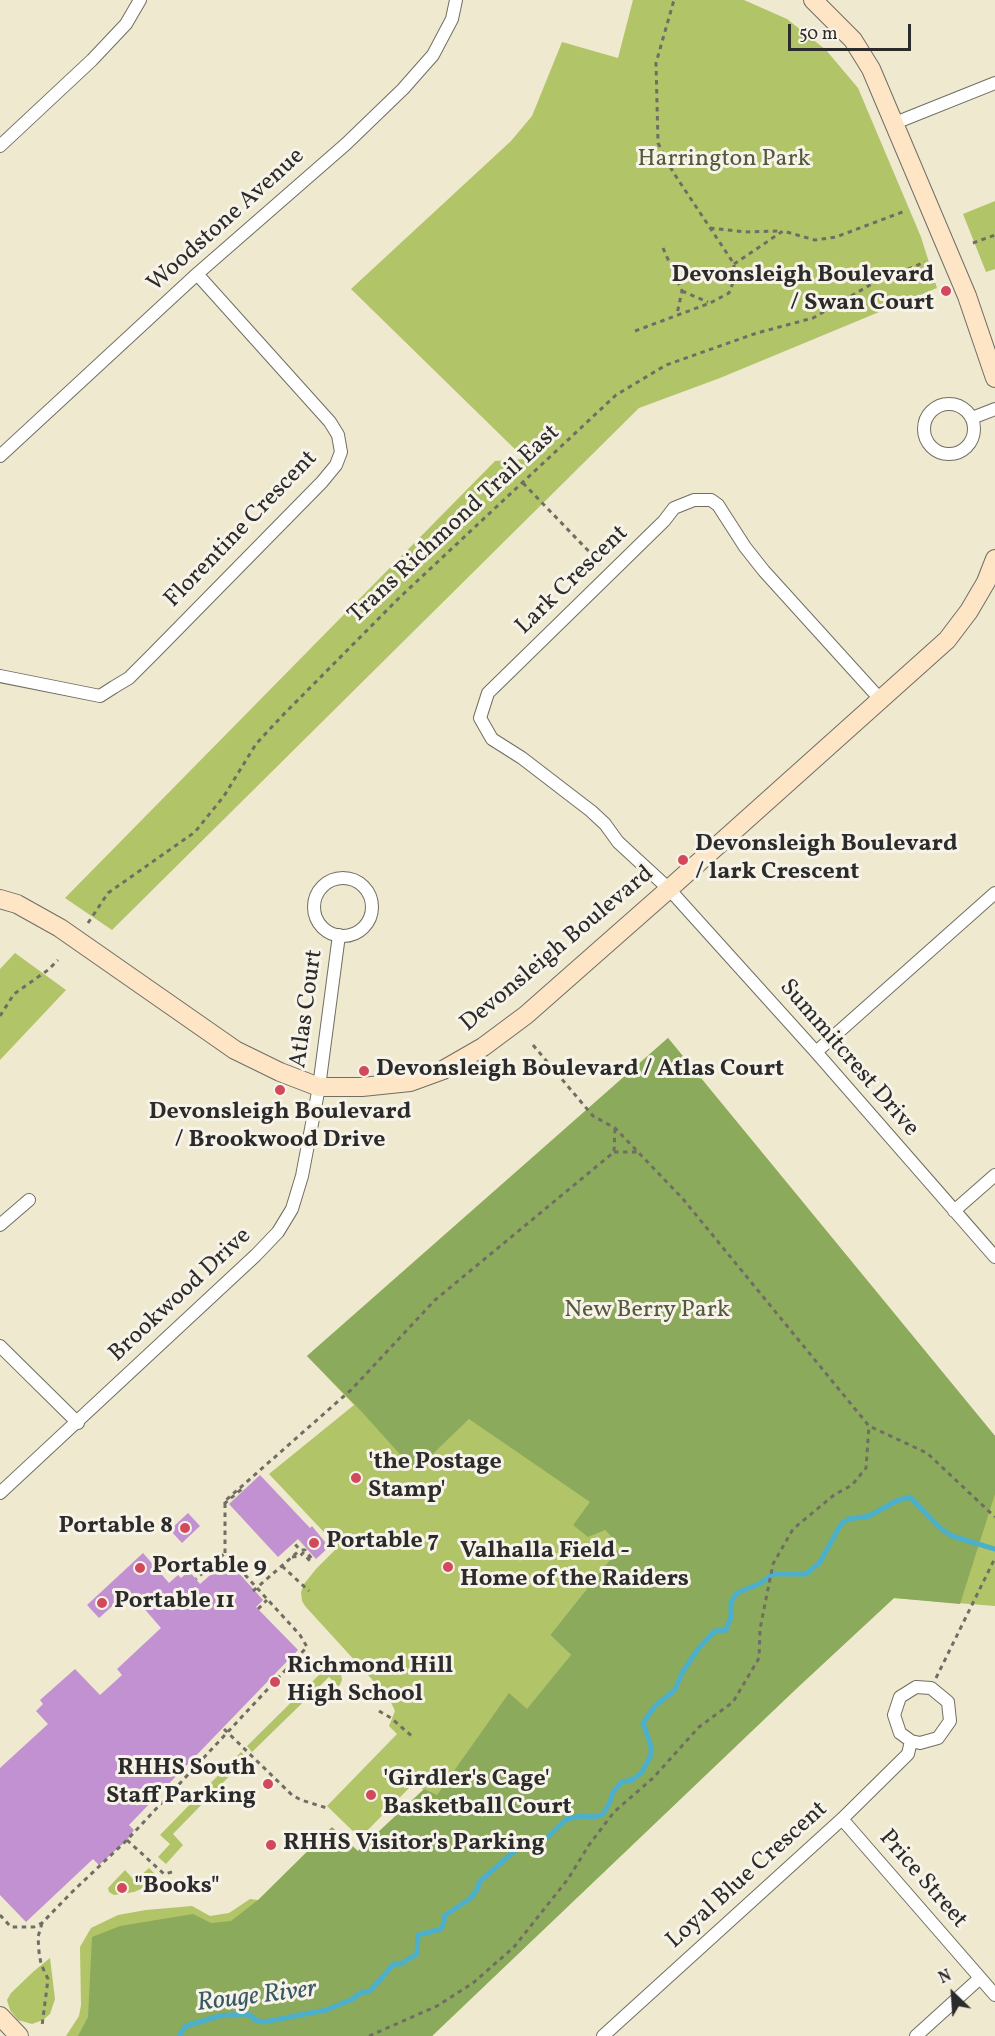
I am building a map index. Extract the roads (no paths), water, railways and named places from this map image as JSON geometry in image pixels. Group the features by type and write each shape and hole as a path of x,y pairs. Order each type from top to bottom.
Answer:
{"street":[{"path":"0,146 92,60 126,24 140,0"},
{"name":"Woodstone Avenue","path":"0,456 197,274 346,144 402,89 433,54 452,19 456,0"},
{"path":"813,0 853,40 872,69 967,296 995,378"},
{"path":"896,123 995,83"},
{"name":"Florentine Crescent","path":"0,676 100,696 129,678 322,482 336,465 341,452 338,435 330,422 197,274"},
{"path":"948,404 958,406 967,411 972,418 975,428 973,438 968,447 960,452 951,455 941,453 932,448 926,440 924,431 926,421 931,412 939,406 948,404"},
{"path":"972,418 995,409"},
{"name":"Lark Crescent","path":"669,890 618,842 605,824 591,811 522,758 492,740 480,718 488,693 674,508 694,500 711,500 718,505 745,547 775,584 880,699"},
{"name":"Devonsleigh Boulevard","path":"0,899 17,904 60,928 235,1050 280,1072 319,1088 362,1087 410,1082 443,1070 483,1047 526,1015 669,890 947,640 969,611 986,582 995,559"},
{"name":"Atlas Court","path":"342,878 353,880 363,886 370,895 372,906 371,917 365,926 356,933 339,935 324,928 317,919 315,908 316,897 322,887 342,878"},
{"name":"Summitcrest Drive","path":"669,890 816,1052 995,1257"},
{"path":"816,1052 995,893"},
{"name":"Atlas Court","path":"319,1088 339,935"},
{"name":"Brookwood Drive","path":"0,1493 78,1423 278,1232 292,1209 302,1176 319,1088"},
{"path":"954,1211 995,1175"},
{"path":"0,1225 29,1200"},
{"path":"0,1346 78,1423"},
{"path":"916,1687 931,1688 948,1702 950,1721 938,1738 920,1743 911,1741 900,1733 894,1715 900,1697 916,1687"},
{"name":"Loyal Blue Crescent","path":"603,2036 842,1819 908,1754 911,1741"},
{"name":"Price Street","path":"842,1819 995,1995"},
{"path":"916,2036 980,1978"},
{"path":"0,2016 19,2036"}],"waterway":[{"name":"Rouge River","path":"179,2036 186,2026 219,2016 250,2015 255,2020 264,2022 326,2010 353,1999 360,1993 370,1991 394,1964 401,1964 417,1954 418,1935 441,1929 444,1916 471,1898 479,1882 517,1849 542,1842 567,1819 602,1815 613,1792 622,1782 632,1780 642,1772 651,1755 651,1746 643,1723 655,1706 675,1690 682,1673 698,1649 715,1631 726,1630 731,1617 731,1602 737,1593 761,1583 773,1574 806,1574 820,1562 841,1524 849,1519 869,1516 896,1501 910,1497 940,1528 952,1536 995,1549"}],"place":[{"name":"Devonsleigh Boulevard / Swan Court","path":"946,291"},
{"name":"Devonsleigh Boulevard / lark Crescent","path":"683,860"},
{"name":"Devonsleigh Boulevard / Atlas Court","path":"364,1071"},
{"name":"Devonsleigh Boulevard / Brookwood Drive","path":"280,1090"},
{"name":"'the Postage Stamp'","path":"356,1478"},
{"name":"Portable 8","path":"185,1528"},
{"name":"Portable 7","path":"314,1543"},
{"name":"Valhalla Field - Home of the Raiders","path":"448,1567"},
{"name":"Portable 9","path":"140,1568"},
{"name":"Portable 11","path":"102,1603"},
{"name":"Richmond Hill High School","path":"275,1682"},
{"name":"RHHS South Staff Parking","path":"268,1784"},
{"name":"'Girdler's Cage' Basketball Court","path":"371,1795"},
{"name":"RHHS Visitor's Parking","path":"271,1845"},
{"name":"\"Books\"","path":"122,1888"}],"park label":[{"name":"Harrington Park","path":"724,161"},
{"name":"New Berry Park","path":"647,1312"}]}
